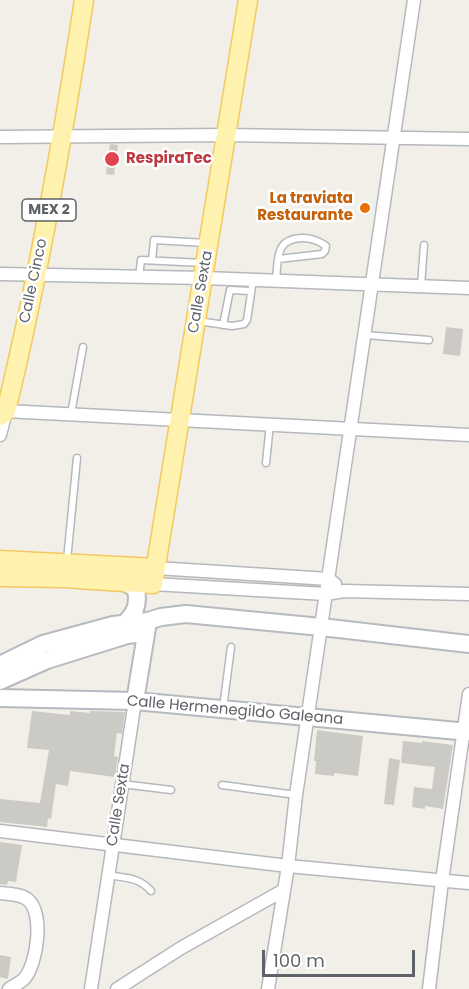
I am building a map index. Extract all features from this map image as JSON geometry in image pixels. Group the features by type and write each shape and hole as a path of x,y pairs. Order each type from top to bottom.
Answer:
{"main road":[{"name":"Calle Cinco","path":"3,408 36,275 63,136 84,0"},
{"name":"Calle Sexta","path":"155,576 248,0"},
{"path":"0,560 126,583 136,589 138,604 132,616 124,624"},
{"path":"0,577 66,571 155,576"},
{"path":"126,583 155,576"},
{"path":"0,665 45,652 128,634 147,627 161,616 186,614 469,644"},
{"path":"0,681 18,672 45,652 113,625 147,627"},
{"name":"Calle Sexta","path":"135,701 147,627"},
{"path":"18,672 12,687 12,691 18,698"},
{"name":"Calle Hermenegildo Galeana","path":"0,698 135,701 466,732"}],"street":[{"path":"268,989 288,866 296,795 414,0"},
{"path":"0,137 227,135 469,139"},
{"path":"0,274 139,277 205,270 252,286 276,281 469,288"},
{"path":"0,435 3,408 72,414 469,435"},
{"path":"258,574 258,589"},
{"path":"155,576 258,574 329,579 344,591"},
{"path":"155,576 258,589 326,594 344,591 469,594"},
{"path":"429,989 442,881 466,732 469,694"},
{"name":"Calle Sexta","path":"91,989 135,701"},
{"path":"0,831 288,866 469,883"},
{"path":"117,989 181,948 284,890"},
{"path":"0,892 29,900 36,912 39,926 31,967 24,979 9,989"}],"lane":[{"path":"276,281 279,259 282,245 290,239 311,239 326,246 322,254 279,259"},
{"path":"152,260 154,240 209,243"},
{"path":"421,287 424,246"},
{"path":"139,277 141,260 205,270"},
{"path":"196,320 223,325 240,326 244,324 247,320 252,286 230,290 223,325"},
{"path":"365,335 429,340"},
{"path":"72,414 83,347"},
{"path":"266,463 270,424"},
{"path":"66,571 77,458"},
{"path":"223,709 231,647"},
{"path":"122,784 171,790"},
{"path":"222,784 296,795"},
{"path":"108,875 138,880 151,891"}],"building":[{"name":"RespiraTec","path":"110,144 118,145 114,175 106,174"},
{"path":"446,327 463,329 460,356 443,354"},
{"path":"32,711 70,715 70,711 125,712 122,734 117,733 114,756 118,757 115,777 70,771 68,786 56,784 51,819 48,818 47,827 0,822 0,799 40,803 49,750 27,748"},
{"path":"317,730 363,736 358,776 334,773 334,776 315,774"},
{"path":"403,741 453,745 443,809 425,806 425,809 412,807 414,787 432,789 435,767 401,763"},
{"path":"389,758 400,760 394,805 384,804"},
{"path":"0,842 22,845 16,882 8,881 7,885 0,884"},
{"path":"0,955 11,957 8,979 0,977"}],"place":[{"name":"RespiraTec","path":"112,159"},
{"name":"La traviata Restaurante","path":"365,208"}]}
